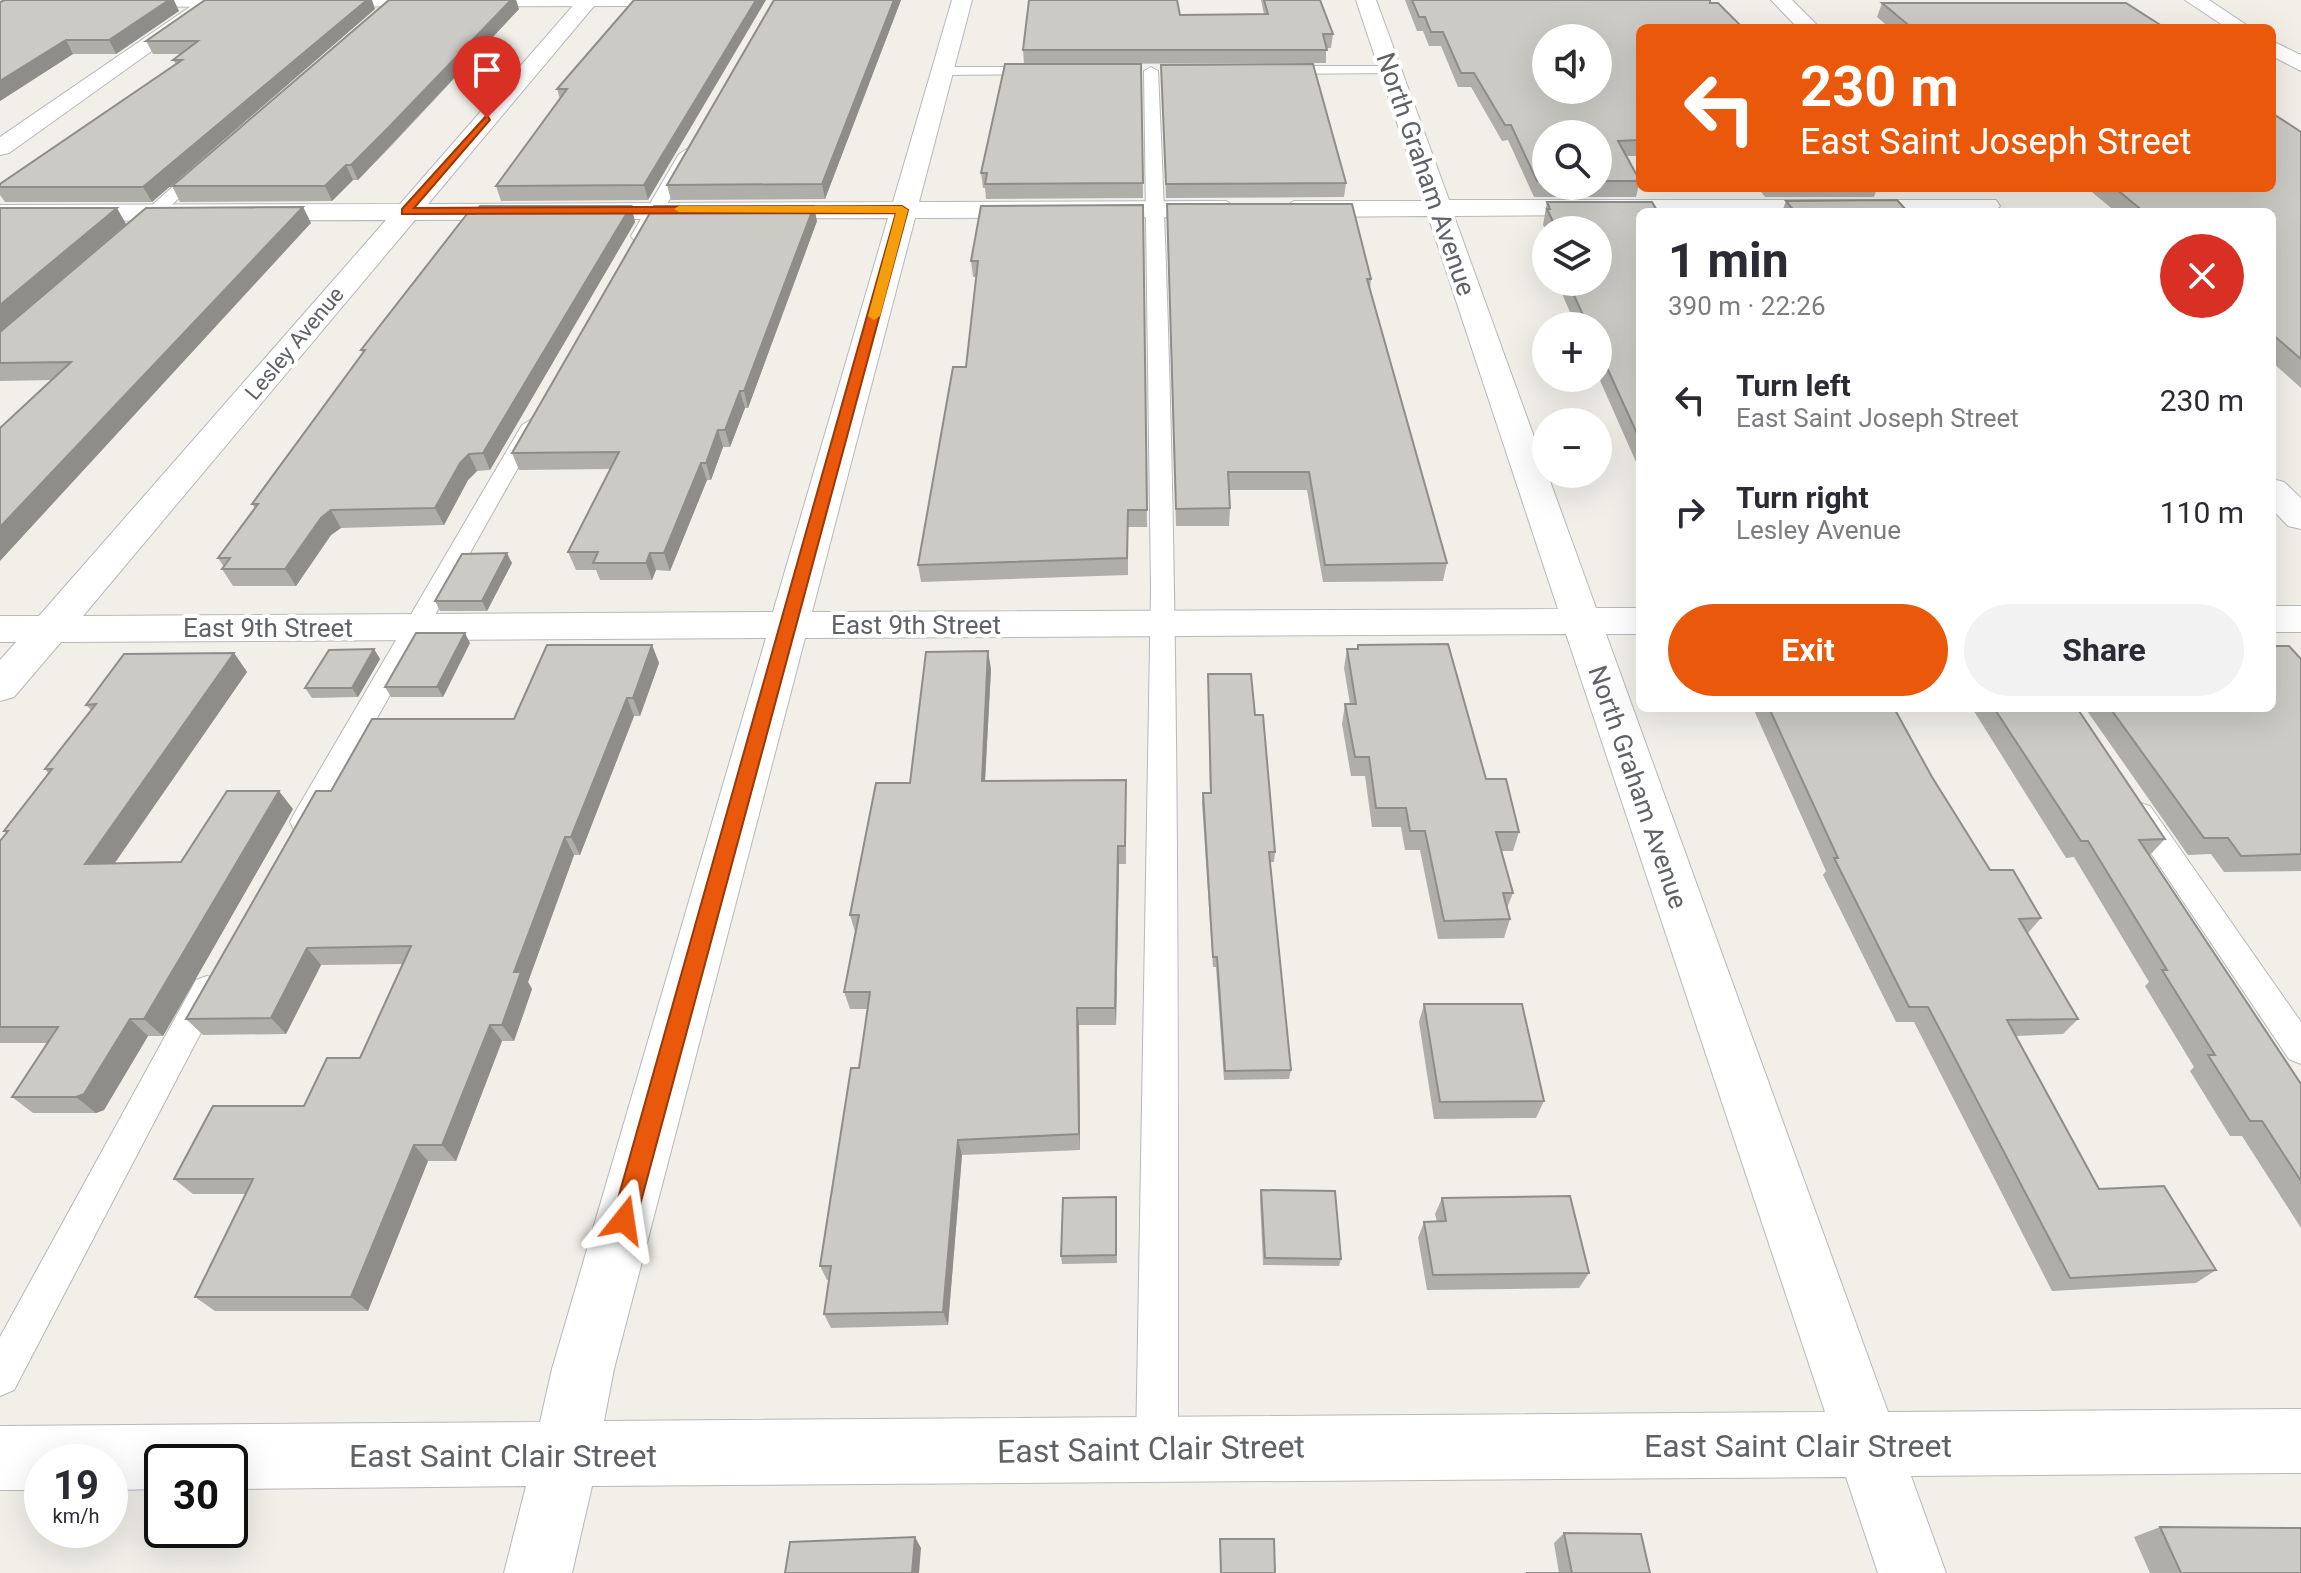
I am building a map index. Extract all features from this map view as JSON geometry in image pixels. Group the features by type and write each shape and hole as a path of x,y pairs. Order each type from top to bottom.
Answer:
{"street":[{"path":"0,148 213,0"},
{"name":"Lesley Avenue","path":"0,687 589,0"},
{"path":"0,1 645,0"},
{"path":"538,1573 551,1526 583,1369 962,0"},
{"name":"North Graham Avenue","path":"1366,0 1912,1573"},
{"path":"1781,0 1806,24"},
{"path":"2195,0 2234,24"},
{"path":"2276,49 2301,64"},
{"path":"1761,208 1983,202"},
{"path":"0,213 1636,209"},
{"path":"2276,493 2301,518"},
{"path":"2276,619 2301,619"},
{"name":"East 9th Street","path":"0,629 1636,621"},
{"name":"East Saint Clair Street","path":"0,1458 2301,1441"}],"lane":[{"path":"373,22 399,0"},
{"path":"0,14 22,1"},
{"path":"1268,71 1390,70"},
{"path":"942,71 1060,71"},
{"path":"1150,71 1157,209 1164,624 1157,1449"},
{"path":"624,263 700,131"},
{"path":"119,243 216,156"},
{"path":"292,843 548,398"},
{"path":"2121,787 2301,1049"},
{"path":"0,1376 222,964"}],"building":[{"path":"169,0 109,40 66,40 0,81 0,2"},
{"path":"205,0 367,0 143,187 0,187 0,184 182,60 173,60 198,41 146,41"},
{"path":"389,0 511,0 351,165 346,165 325,186 172,186"},
{"path":"634,0 756,0 644,185 496,186 567,89 557,89"},
{"path":"774,0 894,0 822,184 667,185"},
{"path":"1029,0 1177,0 1180,15 1268,14 1264,0 1320,0 1333,34 1323,34 1327,50 1023,50"},
{"path":"1412,0 1710,0 1710,3 1718,3 1739,24 1636,24 1636,140 1618,141 1636,174 1636,181 1612,181 1612,120 1532,120 1532,170 1511,125 1505,125 1474,73 1461,73 1443,32 1431,32 1425,17 1419,17"},
{"path":"1882,3 2126,3 2159,24 1907,24"},
{"path":"1005,64 1141,64 1143,183 985,184 987,173 981,173"},
{"path":"1313,64 1346,183 1166,184 1161,65"},
{"path":"2276,116 2301,132 2301,359 2276,337 2276,208 2139,208 2120,192 2276,192"},
{"path":"1897,200 1904,208 1792,208 1786,201"},
{"path":"1547,202 1652,202 1656,208 1636,208 1636,431 1612,379 1612,312 1582,312 1574,296 1612,296 1612,216 1550,216 1547,209 1550,209"},
{"path":"1167,204 1352,204 1371,279 1367,279 1447,563 1325,565 1309,472 1228,472 1230,508 1176,509"},
{"path":"1143,205 1147,510 1128,510 1127,558 918,565 953,367 966,367 978,261 971,261 981,206"},
{"path":"480,206 631,206 483,453 469,454 460,463 435,508 331,510 321,518 285,569 222,569 230,558 218,558 258,504 252,504 365,350 361,350 467,214 474,214"},
{"path":"654,206 814,206 744,391 740,391 725,430 718,430 706,463 701,463 664,553 650,553 646,563 593,563 598,552 568,552 619,452 512,453"},
{"path":"303,207 0,527 0,428 71,362 0,363 0,332 146,208"},
{"path":"0,208 117,208 0,305"},
{"path":"507,553 482,601 435,601 462,554"},
{"path":"416,633 465,633 437,687 385,687"},
{"path":"1448,644 1486,779 1506,779 1519,832 1496,832 1513,893 1503,893 1510,919 1444,921 1425,831 1410,831 1406,808 1376,808 1369,757 1355,757 1345,704 1356,704 1347,649 1358,649 1358,645"},
{"path":"547,645 652,645 633,698 627,698 571,837 565,837 514,972 521,972 502,1025 490,1025 442,1145 414,1145 351,1297 195,1297 253,1179 174,1179 213,1106 304,1106 327,1058 360,1058 411,946 307,948 271,1018 186,1019 316,791 331,791 372,719 514,719"},
{"path":"2276,646 2289,646 2301,659 2301,854 2241,856 2228,838 2204,838 2113,712 2276,712"},
{"path":"374,649 352,688 305,688 329,650"},
{"path":"988,651 982,781 1126,780 1125,846 1118,846 1115,1008 1077,1008 1079,1134 958,1140 943,1312 824,1314 831,1266 820,1266 851,1068 859,1068 870,992 844,992 859,915 850,915 876,783 910,783 926,652"},
{"path":"234,653 85,864 181,862 227,791 279,791 144,1019 130,1019 84,1094 76,1097 12,1097 58,1027 0,1027 0,841 8,831 4,831 52,769 45,769 96,704 86,705 124,654"},
{"path":"1208,674 1251,674 1255,715 1263,715 1275,852 1269,852 1291,1070 1225,1071 1217,957 1213,957 1203,793 1211,793"},
{"path":"1771,712 1896,712 1990,870 2013,870 2041,918 2019,919 2078,1019 2007,1020 2099,1189 2164,1186 2216,1270 2070,1278 1928,1007 1909,1007 1834,858 1838,858"},
{"path":"1997,712 2080,712 2165,839 2139,840 2301,1084 2301,1181 2262,1121 2250,1121 2208,1055 2215,1055 2162,970 2167,970 2088,841 2081,841"},
{"path":"1424,1004 1522,1004 1544,1101 1440,1102"},
{"path":"1261,1190 1335,1191 1341,1259 1265,1258"},
{"path":"1570,1196 1589,1273 1433,1275 1424,1222 1446,1221 1442,1198"},
{"path":"1116,1197 1116,1255 1061,1256 1063,1198"},
{"path":"2160,1527 2301,1528 2301,1573 2181,1573"},
{"path":"1564,1533 1641,1534 1650,1573 1572,1573"},
{"path":"915,1537 912,1573 785,1573 790,1542"},
{"path":"1220,1539 1274,1539 1275,1573 1221,1573"}],"slow traffic":[{"path":"679,209 902,210 874,316"}],"route":[{"path":"487,118 406,211 902,210 624,1220"}]}
